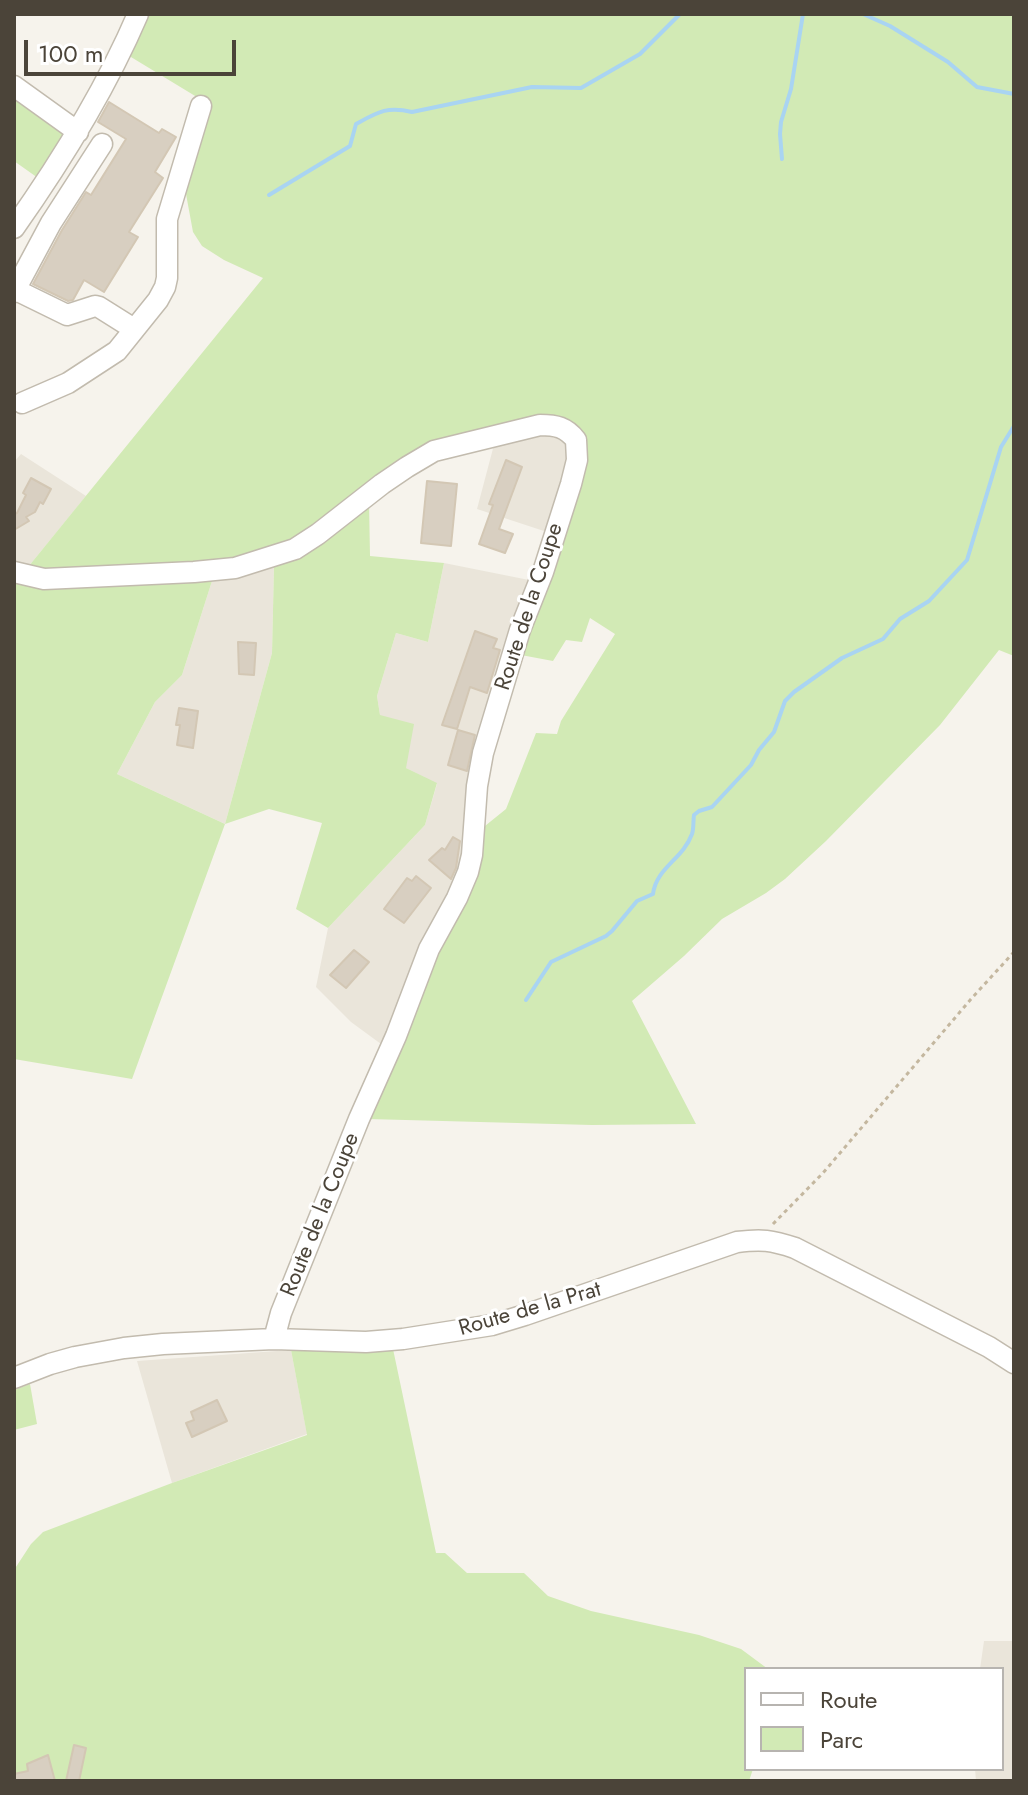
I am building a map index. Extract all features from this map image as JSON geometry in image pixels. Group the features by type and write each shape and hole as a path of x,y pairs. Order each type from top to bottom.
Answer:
{"street":[{"path":"14,228 78,132 138,14"},
{"path":"14,86 78,132"},
{"path":"22,403 68,383 117,351 158,300 167,278 167,219 201,106"},
{"path":"102,144 51,223 15,291 67,315 99,307 134,329"},
{"name":"Route de la Coupe","path":"14,572 44,579 235,568 295,549 382,484 434,451 540,425 563,428 576,440 577,460 571,484 543,572 520,630 483,753 468,872 429,949 281,1313 274,1339"},
{"name":"Route de la Prat","path":"14,1378 75,1357 124,1348 274,1339 366,1342 492,1325 737,1242 760,1239 795,1248 989,1347 1014,1363"}],"path":[{"path":"760,1239 823,1173 1014,952"}],"shaded area":[{"path":"541,431 564,438 570,452 550,533 477,509 495,441"},
{"path":"21,454 86,496 24,572 14,568 14,462"},
{"path":"444,563 534,581 509,657 470,851 381,1044 351,1022 316,987 328,928 425,825 437,784 406,768 380,715 377,696 396,633 428,642"},
{"path":"274,566 272,653 225,824 117,774 155,702 182,675 212,581"},
{"path":"291,1350 307,1434 172,1483 137,1361"},
{"path":"984,1641 1014,1641 1014,1781 976,1781 975,1771 1004,1771 1004,1667 980,1667"}],"green space":[{"path":"144,14 1014,14 1014,656 999,650 940,725 826,841 785,879 722,919 632,1001 696,1124 592,1125 368,1119 480,830 506,809 536,733 557,734 561,721 615,634 590,618 582,642 566,640 553,661 521,655 579,429 474,434 290,546 221,564 24,572 263,278 202,246 193,232 186,194 210,105 126,54"},
{"path":"14,93 62,128 64,134 38,178 14,161"},
{"path":"369,501 370,556 444,563 428,642 396,633 377,696 380,715 414,724 406,768 437,783 425,825 328,928 296,909 322,823 269,809 225,824 272,653 274,566"},
{"path":"203,578 212,581 182,675 155,702 117,774 225,824 132,1079 14,1059 14,580"},
{"path":"393,1349 436,1553 445,1553 467,1573 524,1573 548,1596 591,1611 699,1635 741,1649 765,1667 744,1667 744,1771 752,1771 749,1781 14,1781 14,1570 43,1532 307,1435 291,1350"},
{"path":"30,1384 37,1424 14,1430 14,1390"}],"building":[{"path":"109,102 159,133 162,129 176,137 155,172 163,178 129,232 138,237 104,292 84,280 73,300 68,301 33,284 86,192 91,195 126,139 98,122"},
{"path":"506,460 522,467 499,529 513,534 505,553 479,544 493,505 489,504"},
{"path":"31,478 51,489 43,504 40,502 35,512 26,517 29,521 14,530 14,514 26,495 23,493"},
{"path":"427,481 457,484 451,546 421,543"},
{"path":"475,631 497,639 493,648 500,650 487,693 470,687 457,729 442,725"},
{"path":"238,642 256,643 254,675 239,674"},
{"path":"179,708 198,711 193,748 177,745"},
{"path":"458,730 475,735 467,771 448,765"},
{"path":"453,837 460,841 451,879 429,860 442,848 445,850"},
{"path":"416,876 431,888 404,923 384,909 407,878 412,881"},
{"path":"354,950 369,962 346,988 330,975"},
{"path":"217,1400 227,1421 192,1437 186,1423 194,1420 191,1412"},
{"path":"74,1745 86,1748 79,1781 66,1781"},
{"path":"48,1755 55,1781 14,1781 14,1774 28,1771 27,1764"}],"waterway":[{"path":"269,195 350,146 356,124 377,113 389,110 412,112 532,87 581,88 640,54 680,14"},
{"path":"782,159 781,122 791,89 803,14"},
{"path":"863,14 890,26 948,62 977,87 1014,94"},
{"path":"526,1000 551,962 606,936 637,901 653,894 659,877 688,843 693,832 694,815 712,807 751,765 774,732 785,701 794,692 842,658 883,639 900,619 929,601 967,560 1001,447 1014,426"}]}
